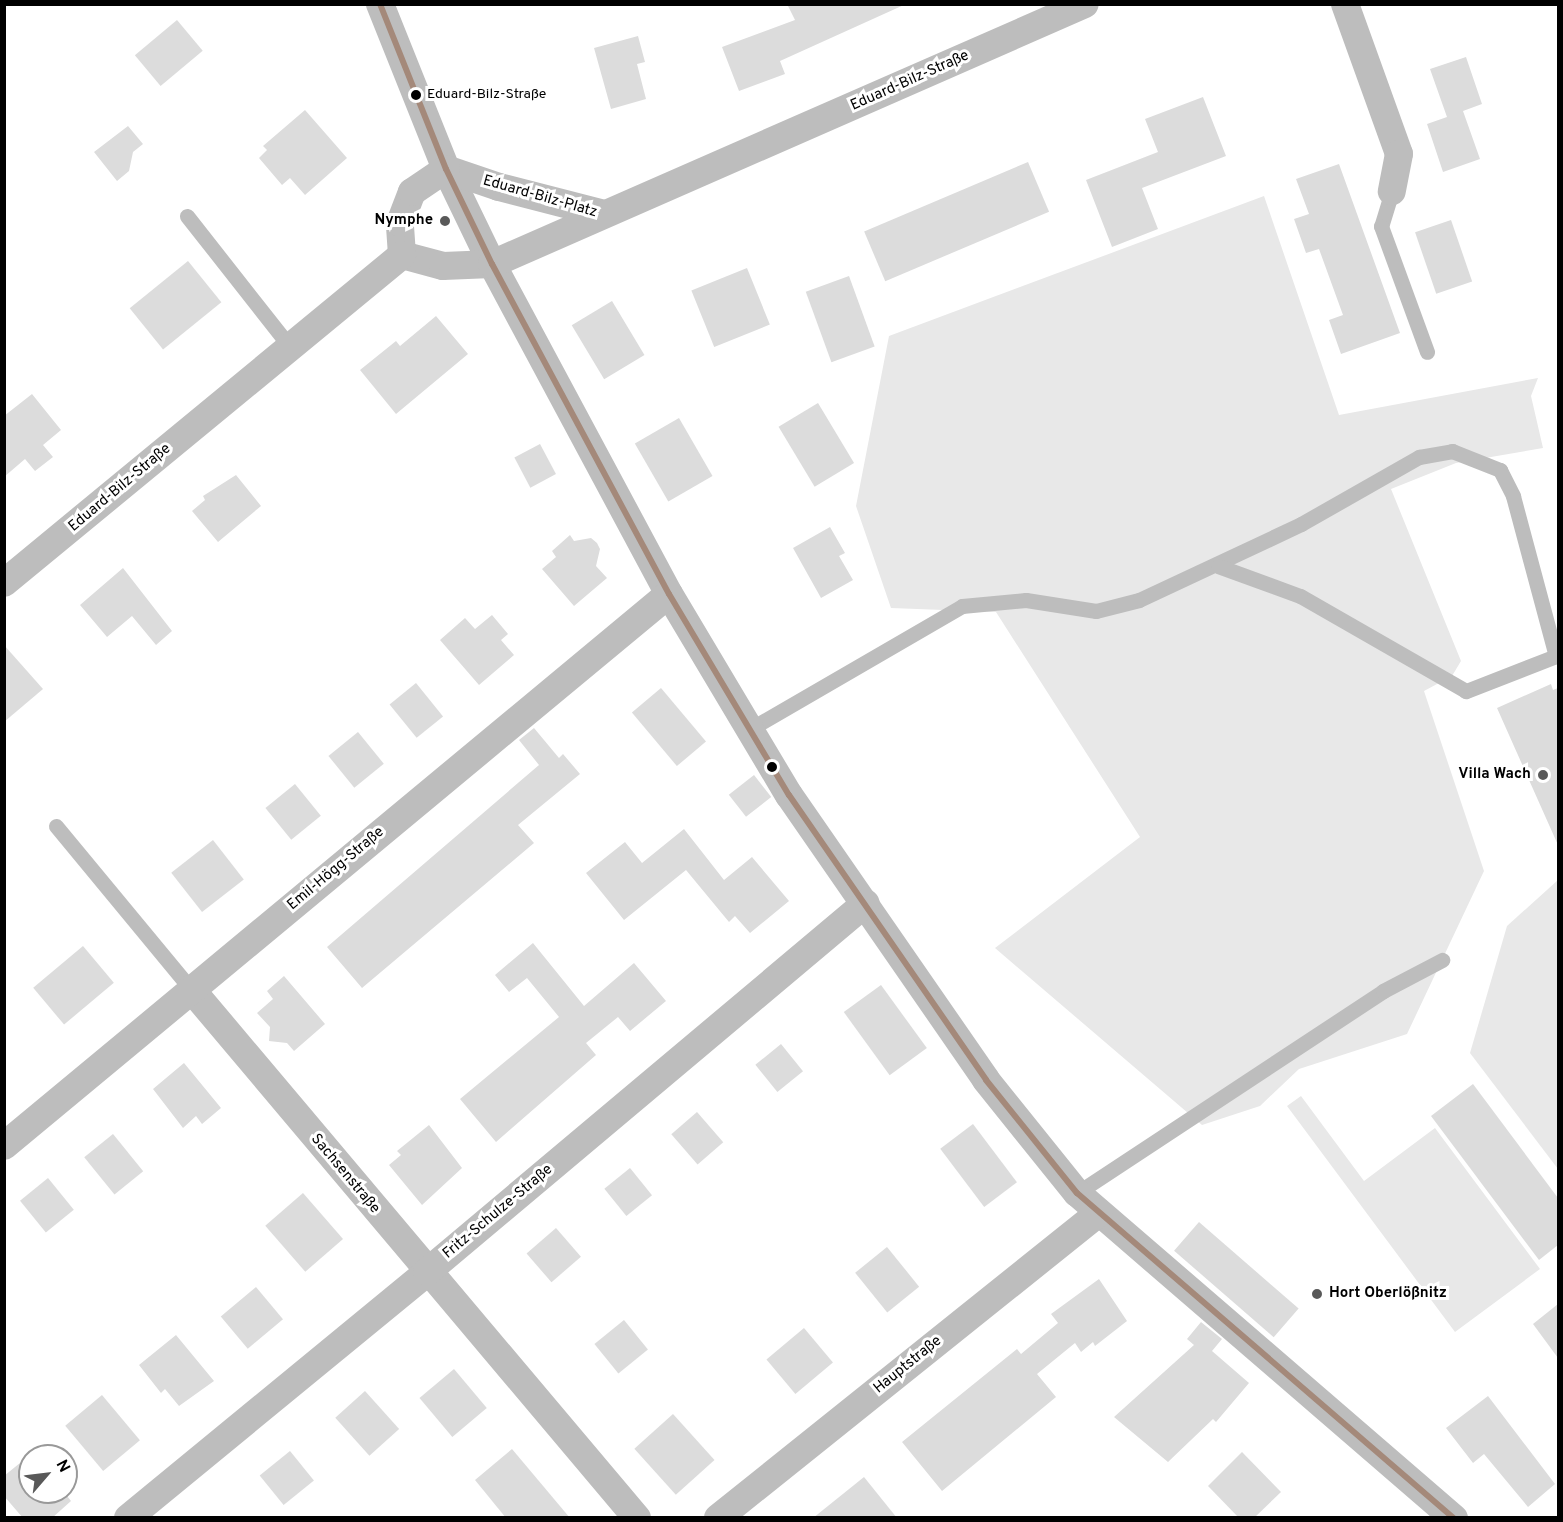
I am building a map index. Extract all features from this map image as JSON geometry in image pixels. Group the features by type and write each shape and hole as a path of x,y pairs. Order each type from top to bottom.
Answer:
{"street":[{"path":"380,4 446,169 492,264 669,594 789,795 866,903 986,1080 1077,1193 1454,1518"},
{"name":"Eduard-Bilz-Straße","path":"604,214 1085,4"},
{"path":"1345,4 1399,154 1392,191"},
{"path":"402,255 400,223 412,192 446,169"},
{"name":"Eduard-Bilz-Platz","path":"446,169 500,187 604,214"},
{"name":"Eduard-Bilz-Platz","path":"402,255 443,266 492,264 604,214"},
{"name":"Eduard-Bilz-Straße","path":"4,583 402,255"},
{"name":"Emil-Högg-Straße","path":"4,1146 669,594"},
{"name":"Fritz-Schulze-Straße","path":"128,1518 427,1272 866,903"},
{"name":"Sachsenstraße","path":"191,989 427,1272 638,1518"},
{"name":"Hauptstraße","path":"718,1518 1099,1213"}],"lane":[{"path":"1392,191 1381,226 1427,352"},
{"path":"187,216 290,347"},
{"path":"750,729 962,606 1026,600 1096,611 1140,600 1218,566 1419,458 1452,451 1500,470 1513,496 1556,656 1466,691 1300,596 1218,566"},
{"name":"Sachsenstraße","path":"56,826 191,989"},
{"path":"1077,1193 1383,991 1442,960"}],"shaded area":[{"path":"1264,196 1339,415 1538,378 1531,396 1543,448 1456,463 1391,489 1461,661 1452,676 1424,691 1484,871 1407,1034 1299,1069 1260,1106 1202,1125 995,948 1140,837 996,612 891,608 856,506 889,336"},
{"path":"1558,880 1558,1169 1470,1053 1507,926"},
{"path":"1301,1096 1364,1181 1435,1128 1540,1269 1455,1332 1287,1106"}],"building":[{"path":"787,4 906,4 780,61 785,74 739,91 722,47 795,20"},
{"path":"177,20 203,51 161,86 135,55"},
{"path":"638,36 645,62 637,64 646,99 611,109 594,48"},
{"path":"1466,57 1482,104 1463,111 1480,159 1443,172 1427,124 1447,117 1430,69"},
{"path":"1203,97 1226,156 1142,188 1158,229 1112,247 1086,180 1158,152 1145,119"},
{"path":"305,110 347,158 305,195 290,178 282,185 259,158 267,150 263,146"},
{"path":"128,126 143,144 133,152 129,171 117,181 94,152"},
{"path":"1028,162 1049,212 885,281 864,232"},
{"path":"1339,164 1400,333 1341,354 1329,320 1343,315 1319,249 1306,253 1294,219 1309,214 1296,179"},
{"path":"1451,220 1472,281 1436,294 1415,232"},
{"path":"188,261 221,302 163,349 130,308"},
{"path":"747,268 770,325 714,347 691,290"},
{"path":"849,276 875,346 831,362 806,292"},
{"path":"612,301 644,355 604,379 572,325"},
{"path":"436,316 468,354 396,414 360,370 396,341 400,346"},
{"path":"32,394 61,430 43,445 53,457 35,471 25,459 4,477 4,416"},
{"path":"818,403 854,463 815,487 779,427"},
{"path":"679,418 712,476 668,502 635,443"},
{"path":"540,444 556,474 530,488 514,458"},
{"path":"236,475 261,506 218,542 192,511 205,500 203,496"},
{"path":"830,527 845,553 839,556 853,580 821,598 793,548"},
{"path":"570,535 574,541 591,538 597,543 600,549 596,566 607,578 574,606 542,569 556,557 552,551"},
{"path":"123,568 172,631 156,645 132,616 107,637 80,605"},
{"path":"492,615 508,634 501,640 514,655 479,685 440,640 465,618 475,629"},
{"path":"4,645 43,689 4,722"},
{"path":"416,683 443,716 417,738 390,704"},
{"name":"Villa Wach","path":"1551,684 1553,690 1558,688 1558,845 1497,708"},
{"path":"661,688 706,742 677,766 632,712"},
{"path":"534,728 559,758 563,754 580,774 518,825 534,843 362,988 327,947 539,765 519,740"},
{"path":"358,732 384,764 354,788 328,756"},
{"path":"754,775 771,797 746,817 729,795"},
{"path":"295,784 321,816 291,840 265,808"},
{"path":"684,829 724,880 752,857 789,901 750,933 735,916 729,922 686,870 624,920 586,873 625,842 642,863"},
{"path":"213,840 244,879 202,912 171,873"},
{"path":"533,943 584,1006 634,963 666,1001 630,1031 618,1017 586,1043 596,1055 496,1142 460,1099 559,1017 527,978 509,992 495,975"},
{"path":"83,946 114,983 64,1025 33,988"},
{"path":"284,976 325,1024 294,1051 287,1043 269,1041 270,1027 257,1013 273,999 267,991"},
{"path":"881,985 927,1048 890,1075 844,1012"},
{"path":"781,1044 803,1071 777,1092 755,1065"},
{"path":"184,1063 221,1108 202,1124 196,1116 183,1128 153,1089"},
{"path":"1473,1084 1558,1198 1558,1245 1539,1260 1431,1116"},
{"path":"697,1112 723,1142 698,1164 671,1134"},
{"path":"973,1124 1017,1182 984,1207 940,1149"},
{"path":"429,1125 462,1168 422,1205 389,1165 401,1155 397,1151"},
{"path":"113,1134 143,1171 114,1195 84,1157"},
{"path":"630,1168 652,1195 626,1216 604,1189"},
{"path":"48,1178 74,1210 46,1233 20,1201"},
{"path":"303,1193 343,1239 305,1272 265,1226"},
{"path":"1199,1222 1299,1309 1274,1337 1174,1251"},
{"path":"556,1228 581,1257 551,1282 527,1254"},
{"path":"887,1247 919,1287 887,1312 855,1273"},
{"path":"1099,1279 1127,1321 1095,1346 1093,1342 1081,1352 1075,1343 1037,1374 1056,1397 942,1491 902,1442 1017,1349 1021,1354 1058,1323 1051,1314"},
{"path":"256,1287 283,1319 248,1349 221,1317"},
{"path":"1558,1304 1558,1358 1533,1324"},
{"path":"624,1320 648,1350 618,1373 594,1344"},
{"path":"1201,1322 1222,1339 1212,1351 1249,1383 1216,1422 1213,1419 1168,1462 1114,1417 1194,1345 1187,1339"},
{"path":"804,1328 833,1362 795,1394 766,1359"},
{"path":"176,1335 214,1381 179,1406 165,1389 161,1393 139,1365"},
{"path":"454,1369 487,1408 452,1437 420,1398"},
{"path":"365,1391 399,1429 369,1456 335,1418"},
{"path":"102,1395 140,1440 103,1471 65,1426"},
{"path":"1488,1396 1555,1484 1528,1507 1484,1454 1473,1463 1446,1428"},
{"path":"673,1414 714,1460 676,1495 634,1449"},
{"path":"512,1449 570,1518 506,1518 475,1480"},
{"path":"290,1451 314,1481 284,1505 260,1476"},
{"path":"1242,1452 1281,1492 1254,1518 1239,1518 1208,1486"},
{"path":"18,1465 18,1504 68,1504 52,1518 23,1518 4,1496 4,1476"},
{"path":"864,1477 897,1518 813,1518"}],"transit line":[{"path":"380,4 446,169 492,264 669,594 789,795 986,1080 1077,1193 1453,1518"}],"place":[{"name":"Eduard-Bilz-Straße","path":"416,95"},
{"name":"Nymphe","path":"445,221"},
{"name":"Villa Wach","path":"1543,775"},
{"name":"Hort Oberlößnitz","path":"1317,1294"}]}
